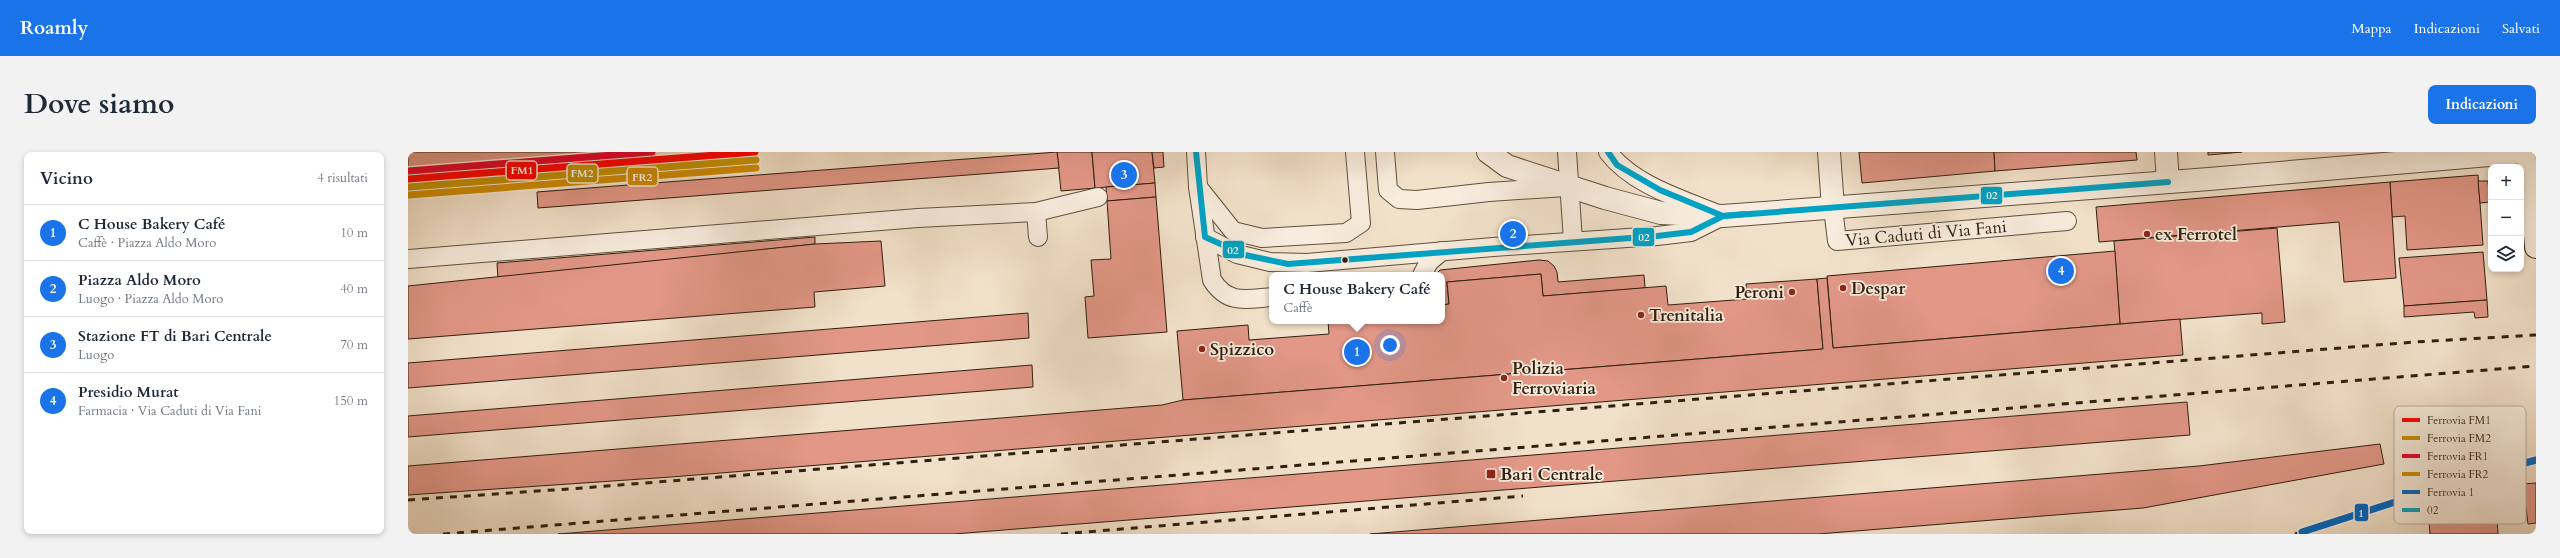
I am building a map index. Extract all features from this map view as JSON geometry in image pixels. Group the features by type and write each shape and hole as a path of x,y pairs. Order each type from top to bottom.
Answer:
{"street":[{"path":"1488,152 1507,166 1570,187 1661,213 1724,216 1833,208 1829,152"},
{"path":"2166,152 2168,182"},
{"name":"Via Caduti di Via Fani","path":"1833,208 2524,152"},
{"path":"2528,152 2536,231"},
{"path":"2528,152 2536,247"}],"lane":[{"path":"1196,152 1191,189 1205,237 1212,280 1220,291 1234,299 1269,297"},
{"path":"1191,189 1233,231 1262,238 1346,233 1361,223 1355,152"},
{"path":"1385,152 1388,190 1399,199 1417,200 1489,192 1570,187"},
{"path":"1567,152 1573,241"},
{"path":"1608,152 1617,165 1660,190 1724,216"},
{"path":"408,259 870,222 1036,212 1098,197"},
{"name":"Via Caduti di Via Fani","path":"1833,208 1837,241 2067,221"},
{"path":"1036,212 1038,237"},
{"path":"1205,237 1237,254 1270,262 1288,264 1691,232 1724,216"},
{"path":"1424,272 1429,262 1442,252"}],"building":[{"path":"408,152 637,152 408,169"},
{"path":"1057,152 1092,152 1095,188 1061,191"},
{"path":"1057,152 1059,168 538,208 537,192"},
{"path":"1092,152 1152,152 1155,183 1095,188"},
{"path":"1152,152 1163,152 1164,167 1154,168"},
{"path":"1859,152 1994,152 1995,171 1862,183"},
{"path":"1994,152 2136,152 2137,160 1995,171"},
{"path":"2208,152 2242,152 2208,155"},
{"path":"2478,175 2483,245 2407,250 2405,216 2392,217 2390,182"},
{"path":"2478,181 2488,181 2488,202 2480,203"},
{"name":"ex Ferrotel","path":"2390,182 2396,278 2344,282 2339,222 2099,242 2096,207"},
{"path":"1155,183 1156,197 1107,201 1106,187"},
{"path":"1156,197 1167,332 1088,338 1085,297 1094,296 1091,260 1111,259 1107,201"},
{"path":"2277,228 2285,322 2262,324 2262,313 2120,324 2114,241"},
{"path":"815,237 815,244 498,278 497,263"},
{"path":"881,241 885,286 814,292 815,307 408,339 408,286 815,244"},
{"path":"2115,251 2120,324 1833,348 1827,276"},
{"path":"2483,252 2487,300 2404,306 2399,258"},
{"path":"1539,260 1548,261 1554,266 1557,272 1558,282 1644,275 1645,288 1543,296 1541,274 1447,282 1449,304 1445,305 1445,272 1438,272 1440,270"},
{"path":"1541,274 1543,296 1666,286 1668,305 1747,299 1746,284 1817,279 1823,349 1183,400 1177,331 1248,325 1249,340 1329,334 1328,324 1445,324 1445,305 1449,304 1447,282"},
{"path":"1827,278 1833,348 2180,319 2183,355 671,477 408,495 408,466 1162,405 1183,400 1823,349 1817,279"},
{"path":"2487,300 2488,317 2475,318 2474,312 2404,317 2404,306"},
{"path":"1028,313 1029,338 408,388 408,363"},
{"path":"1032,365 1033,387 408,437 408,416"},
{"path":"2187,402 2190,435 954,534 558,534"},
{"path":"2380,444 2384,464 2143,508 1818,534 1370,534 2199,466"},
{"path":"2536,483 2536,523 2528,524 2526,508 2526,484"},
{"path":"2429,524 2497,524 2498,534 2430,534"}],"railway":[{"path":"408,500 582,488 2415,342 2536,335"},
{"path":"443,534 2536,366"},
{"path":"1061,534 1523,496"},
{"path":"2295,534 2302,532"}],"rail line":[{"name":"FR1","path":"408,171 652,152"},
{"name":"FM1","path":"408,179 755,152"},
{"name":"FM2","path":"409,187 756,160"},
{"name":"FR2","path":"409,195 756,168"},
{"name":"1","path":"2526,463 2536,460"},
{"name":"1","path":"2302,532 2394,502"}],"transit line":[{"name":"02","path":"1196,152 1205,237 1245,255 1288,264 1657,236 1691,232 1723,216 2168,182"},
{"name":"02","path":"1608,152 1617,165 1660,190 1723,216 1745,214"}],"place":[{"name":"Stazione FT di Bari Centrale","path":"1124,175"},
{"name":"Piazza Aldo Moro","path":"1513,234"},
{"name":"ex Ferrotel","path":"2147,234"},
{"name":"Presidio Murat","path":"2061,271"},
{"name":"Despar","path":"1843,288"},
{"name":"Peroni","path":"1792,292"},
{"name":"Trenitalia","path":"1641,315"},
{"name":"Spizzico","path":"1202,349"},
{"name":"C House Bakery Café","path":"1357,352"},
{"name":"Polizia Ferroviaria","path":"1504,378"},
{"name":"Bari Centrale","path":"1491,474"}]}
